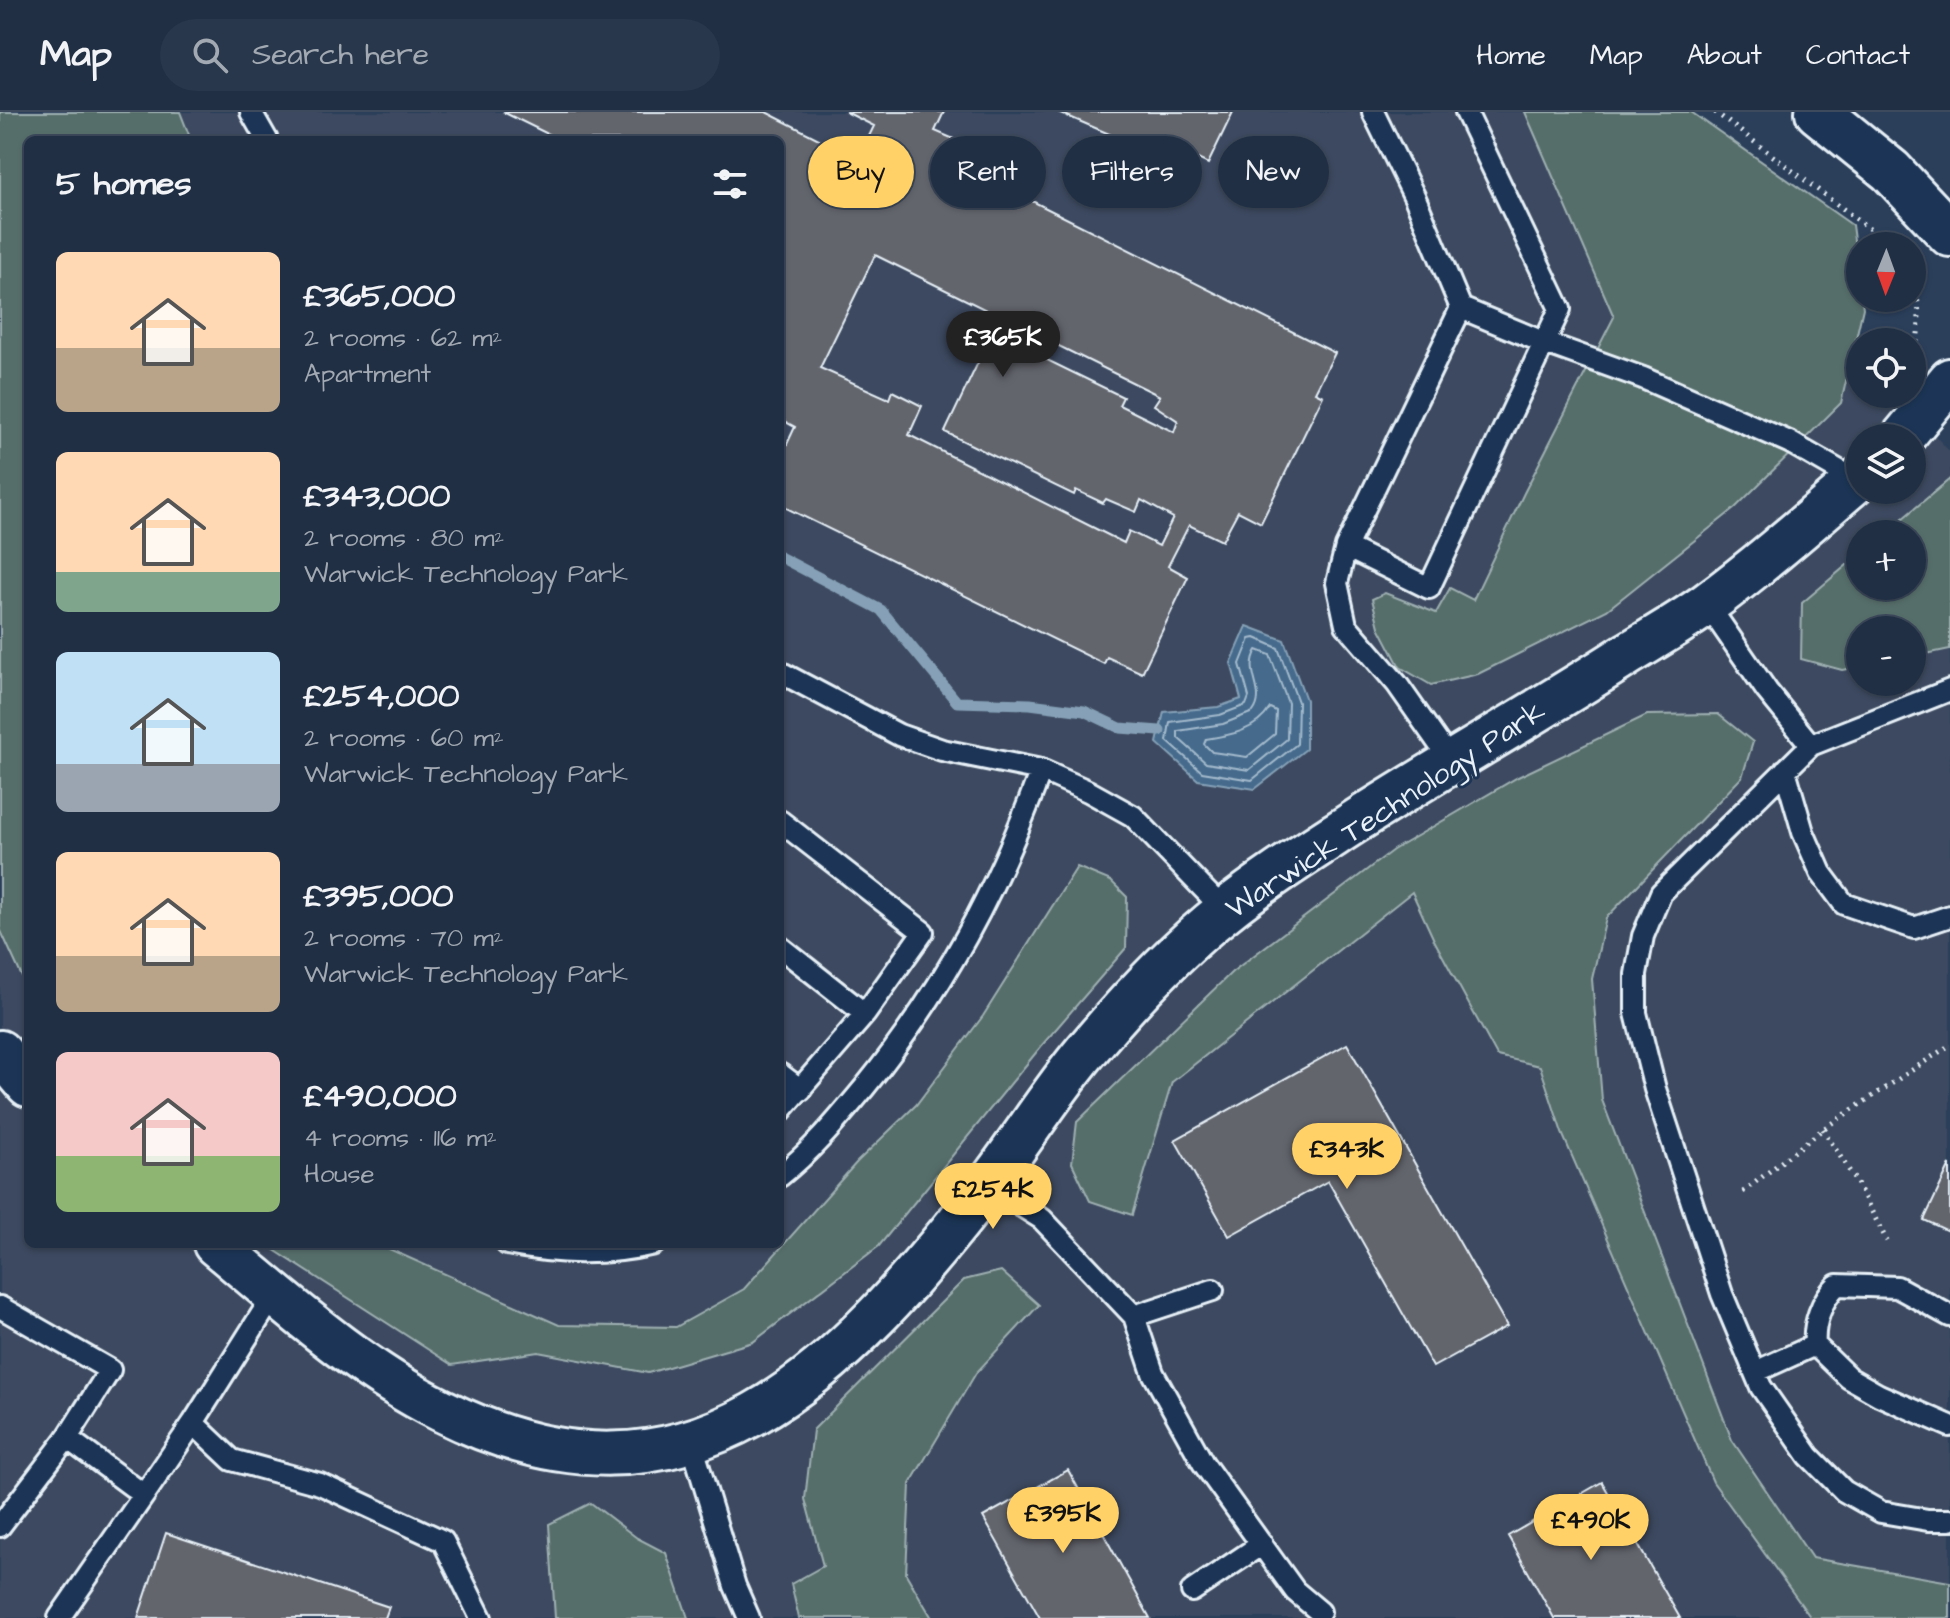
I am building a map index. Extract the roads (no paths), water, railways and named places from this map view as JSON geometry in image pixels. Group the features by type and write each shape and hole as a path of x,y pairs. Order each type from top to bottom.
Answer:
{"street":[{"path":"1818,112 1891,171 1950,234"},
{"path":"1914,424 1950,380"},
{"name":"Warwick Technology Park","path":"220,1248 333,1341 440,1410 516,1440 591,1453 641,1452 691,1441 736,1424 771,1405 816,1374 855,1339 988,1185 1084,1054 1162,965 1225,911 1293,862 1451,761 1707,604 1846,490"},
{"path":"0,1052 24,1080"}],"lane":[{"path":"251,112 265,136"},
{"path":"1373,112 1415,198 1461,308 1643,378 1789,442 1846,473"},
{"path":"1346,547 1429,588 1560,309 1466,112"},
{"path":"1451,761 1397,684 1346,625 1337,583 1346,547 1461,308"},
{"path":"1707,604 1767,691 1811,745"},
{"path":"784,674 899,735 942,750 1041,770 1088,791 1133,816 1225,911"},
{"path":"1950,690 1811,745 1661,893 1643,936 1636,974 1636,1013 1655,1089 1722,1294 1761,1387 1809,1456 1844,1491 1881,1512 1928,1520 1950,1520"},
{"path":"784,1172 828,1132 893,1052 942,983 995,881 1041,770"},
{"path":"1785,770 1809,846 1821,873 1844,904 1914,928 1950,916"},
{"path":"784,824 923,932 865,1014 784,1108"},
{"path":"784,950 865,1014"},
{"path":"784,1077 801,1090"},
{"path":"988,1185 1042,1219 1134,1316 1153,1373 1203,1463 1295,1591 1320,1612"},
{"path":"536,1248 573,1253 636,1248"},
{"path":"1950,1316 1897,1287 1837,1285 1827,1295 1814,1332 1815,1345 1859,1384 1950,1426"},
{"path":"1134,1316 1213,1290"},
{"path":"59,1618 193,1423 275,1293"},
{"path":"0,1307 110,1370 67,1438 0,1526"},
{"path":"1755,1372 1815,1345"},
{"path":"193,1423 232,1460 320,1484 443,1541 481,1618"},
{"path":"67,1438 144,1495"},
{"path":"691,1441 735,1586 749,1618"},
{"path":"1192,1591 1262,1544"}],"water":[{"path":"1247,626 1284,640 1306,700 1306,749 1255,789 1198,780 1157,743 1164,712 1218,707 1241,699 1231,663"}],"waterway":[{"path":"784,559 881,610 957,702 1030,704 1084,711 1120,728 1160,731"}]}
